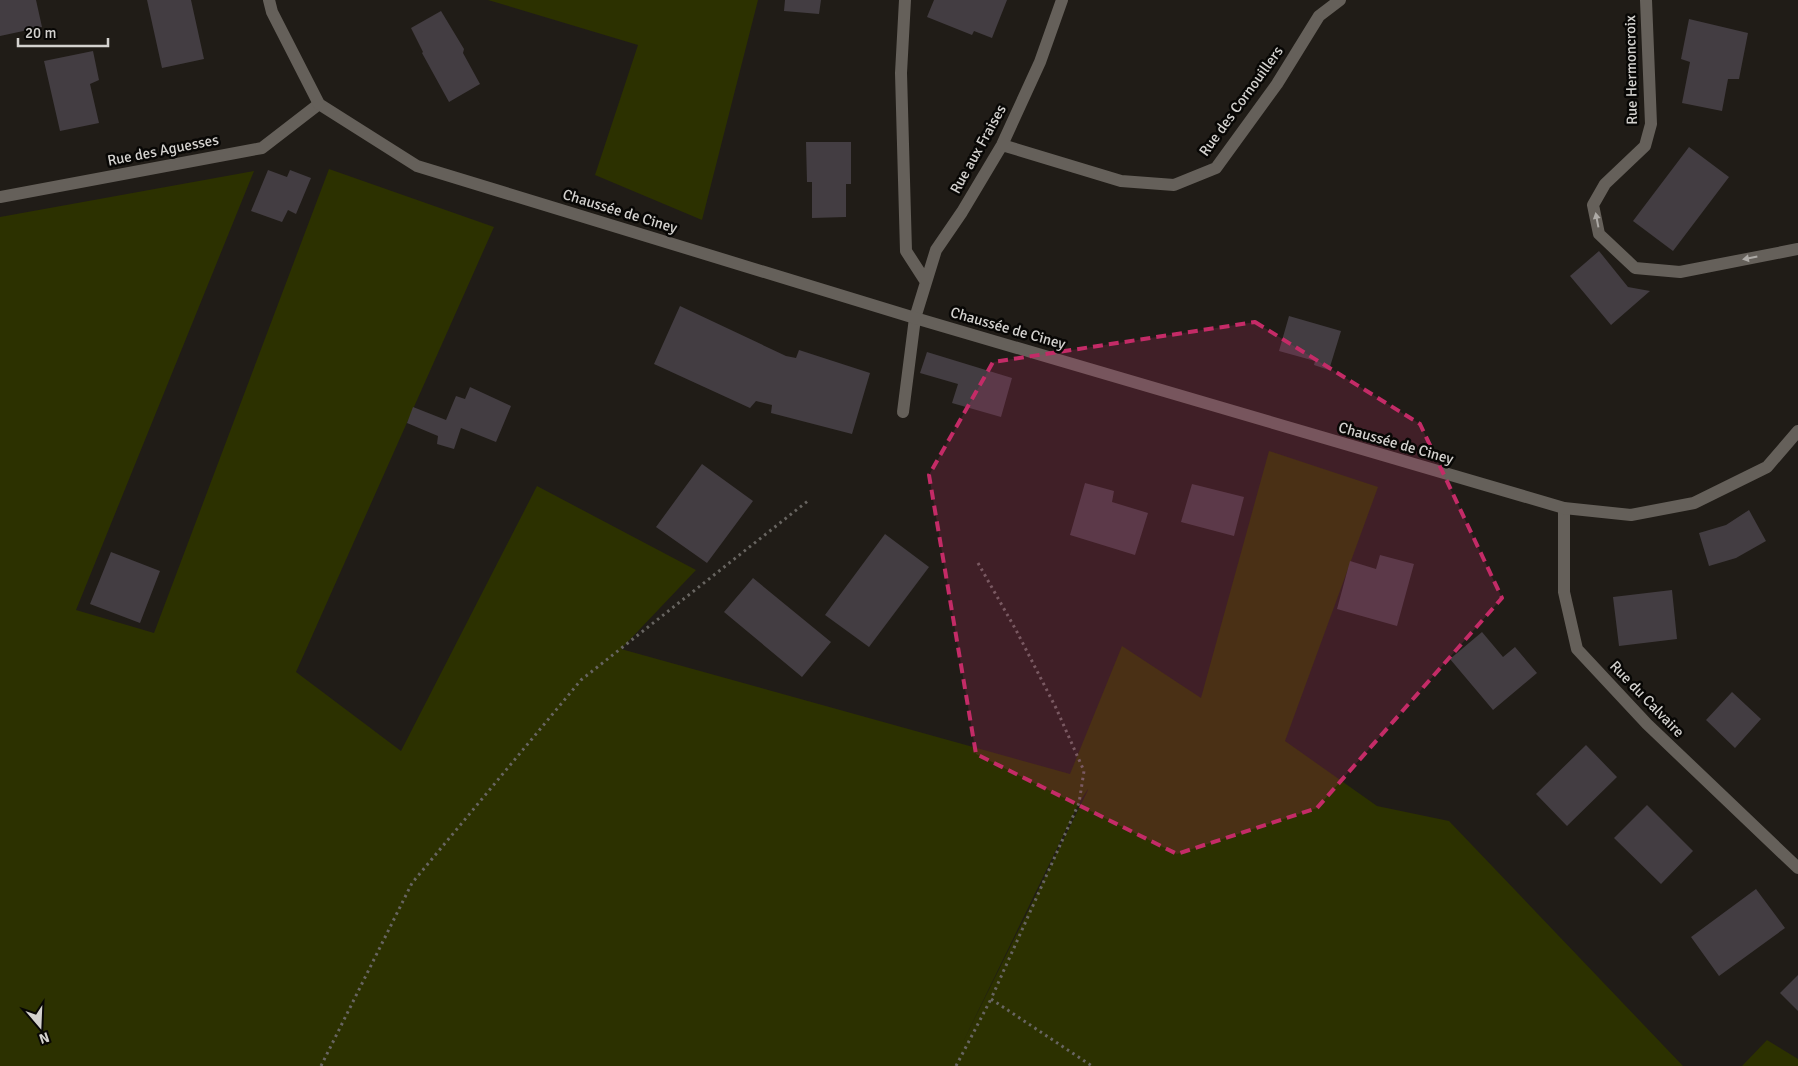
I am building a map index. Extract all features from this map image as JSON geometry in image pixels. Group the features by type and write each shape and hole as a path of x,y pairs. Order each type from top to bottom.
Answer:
{"street":[{"path":"269,0 272,12 319,104"},
{"path":"905,0 901,73 906,251 926,282"},
{"name":"Rue aux Fraises","path":"903,412 915,318 936,250 962,212 1002,145 1040,62 1062,0"},
{"name":"Rue des Cornouillers","path":"1002,145 1121,181 1174,185 1216,168 1278,84 1319,16 1340,0"},
{"name":"Rue Hermoncroix","path":"1646,0 1651,124 1645,146 1605,184 1594,205 1599,234 1635,268 1680,272 1798,249"},
{"name":"Rue des Aguesses","path":"0,197 262,148 319,104"},
{"name":"Chaussée de Ciney","path":"319,104 417,166 915,318 1564,508 1631,515 1694,503 1767,467 1798,431"},
{"name":"Rue du Calvaire","path":"1564,508 1564,592 1577,649 1647,724 1798,868"}],"path":[{"path":"321,1066 412,883 581,680 809,500"},
{"path":"956,1066 991,999 1079,804 1084,772 1052,699 978,563"},
{"path":"991,999 1092,1066"}],"highlighted area":[{"path":"1255,322 1420,424 1502,598 1317,808 1177,854 976,754 929,475 993,362"}],"green space":[{"path":"488,0 758,0 702,220 595,175 638,45"},
{"path":"329,169 494,227 296,672 401,751 537,486 696,570 621,649 1070,774 1122,646 1201,698 1269,451 1378,487 1285,741 1377,806 1449,821 1683,1066 0,1066 0,217 254,171 76,610 154,633","holes":["1088,790 962,1044 1079,803"]},
{"path":"1767,1040 1798,1059 1798,1066 1742,1066"}],"building":[{"path":"0,0 36,0 42,27 0,36"},
{"path":"147,0 191,0 204,59 162,68"},
{"path":"785,0 821,0 819,14 784,11"},
{"path":"934,0 1007,0 992,38 974,31 972,35 927,17"},
{"path":"441,11 464,49 463,53 480,84 449,102 422,53 411,28"},
{"path":"1689,19 1748,33 1739,79 1728,79 1722,111 1682,103 1690,62 1681,59"},
{"path":"93,51 99,80 90,84 99,123 60,131 44,61"},
{"path":"806,142 851,142 851,184 846,184 846,217 812,218 812,182 807,182"},
{"path":"1689,147 1729,177 1673,251 1633,221"},
{"path":"268,170 287,177 290,170 311,178 296,214 288,210 282,222 251,211"},
{"path":"1599,251 1628,287 1650,291 1611,325 1570,276"},
{"path":"680,306 786,356 796,358 799,350 870,373 852,434 771,413 772,405 756,401 750,408 654,364"},
{"path":"1289,316 1341,331 1329,370 1314,365 1315,361 1279,351"},
{"path":"927,352 1012,378 1001,417 952,403 958,384 920,373"},
{"path":"470,387 511,406 496,442 461,428 454,449 437,444 438,436 407,423 413,407 446,420 456,396 465,399"},
{"path":"702,464 753,501 707,563 656,527"},
{"path":"1085,483 1114,491 1112,502 1148,513 1135,555 1070,535"},
{"path":"1192,484 1244,497 1234,536 1181,522"},
{"path":"1749,510 1766,541 1736,558 1709,566 1699,533 1726,525"},
{"path":"885,534 929,567 869,647 825,615"},
{"path":"111,552 160,571 140,623 90,604"},
{"path":"1380,555 1414,564 1397,626 1337,609 1350,561 1376,569"},
{"path":"753,578 831,642 802,677 724,612"},
{"path":"1672,590 1677,639 1619,646 1613,597"},
{"path":"1482,632 1503,657 1515,647 1537,673 1493,710 1450,659"},
{"path":"1732,692 1761,719 1735,748 1706,720"},
{"path":"1586,745 1617,777 1567,826 1536,794"},
{"path":"1647,805 1693,851 1661,884 1614,838"},
{"path":"1756,889 1785,928 1719,976 1691,937"},
{"path":"1798,975 1798,1011 1780,993"}]}
